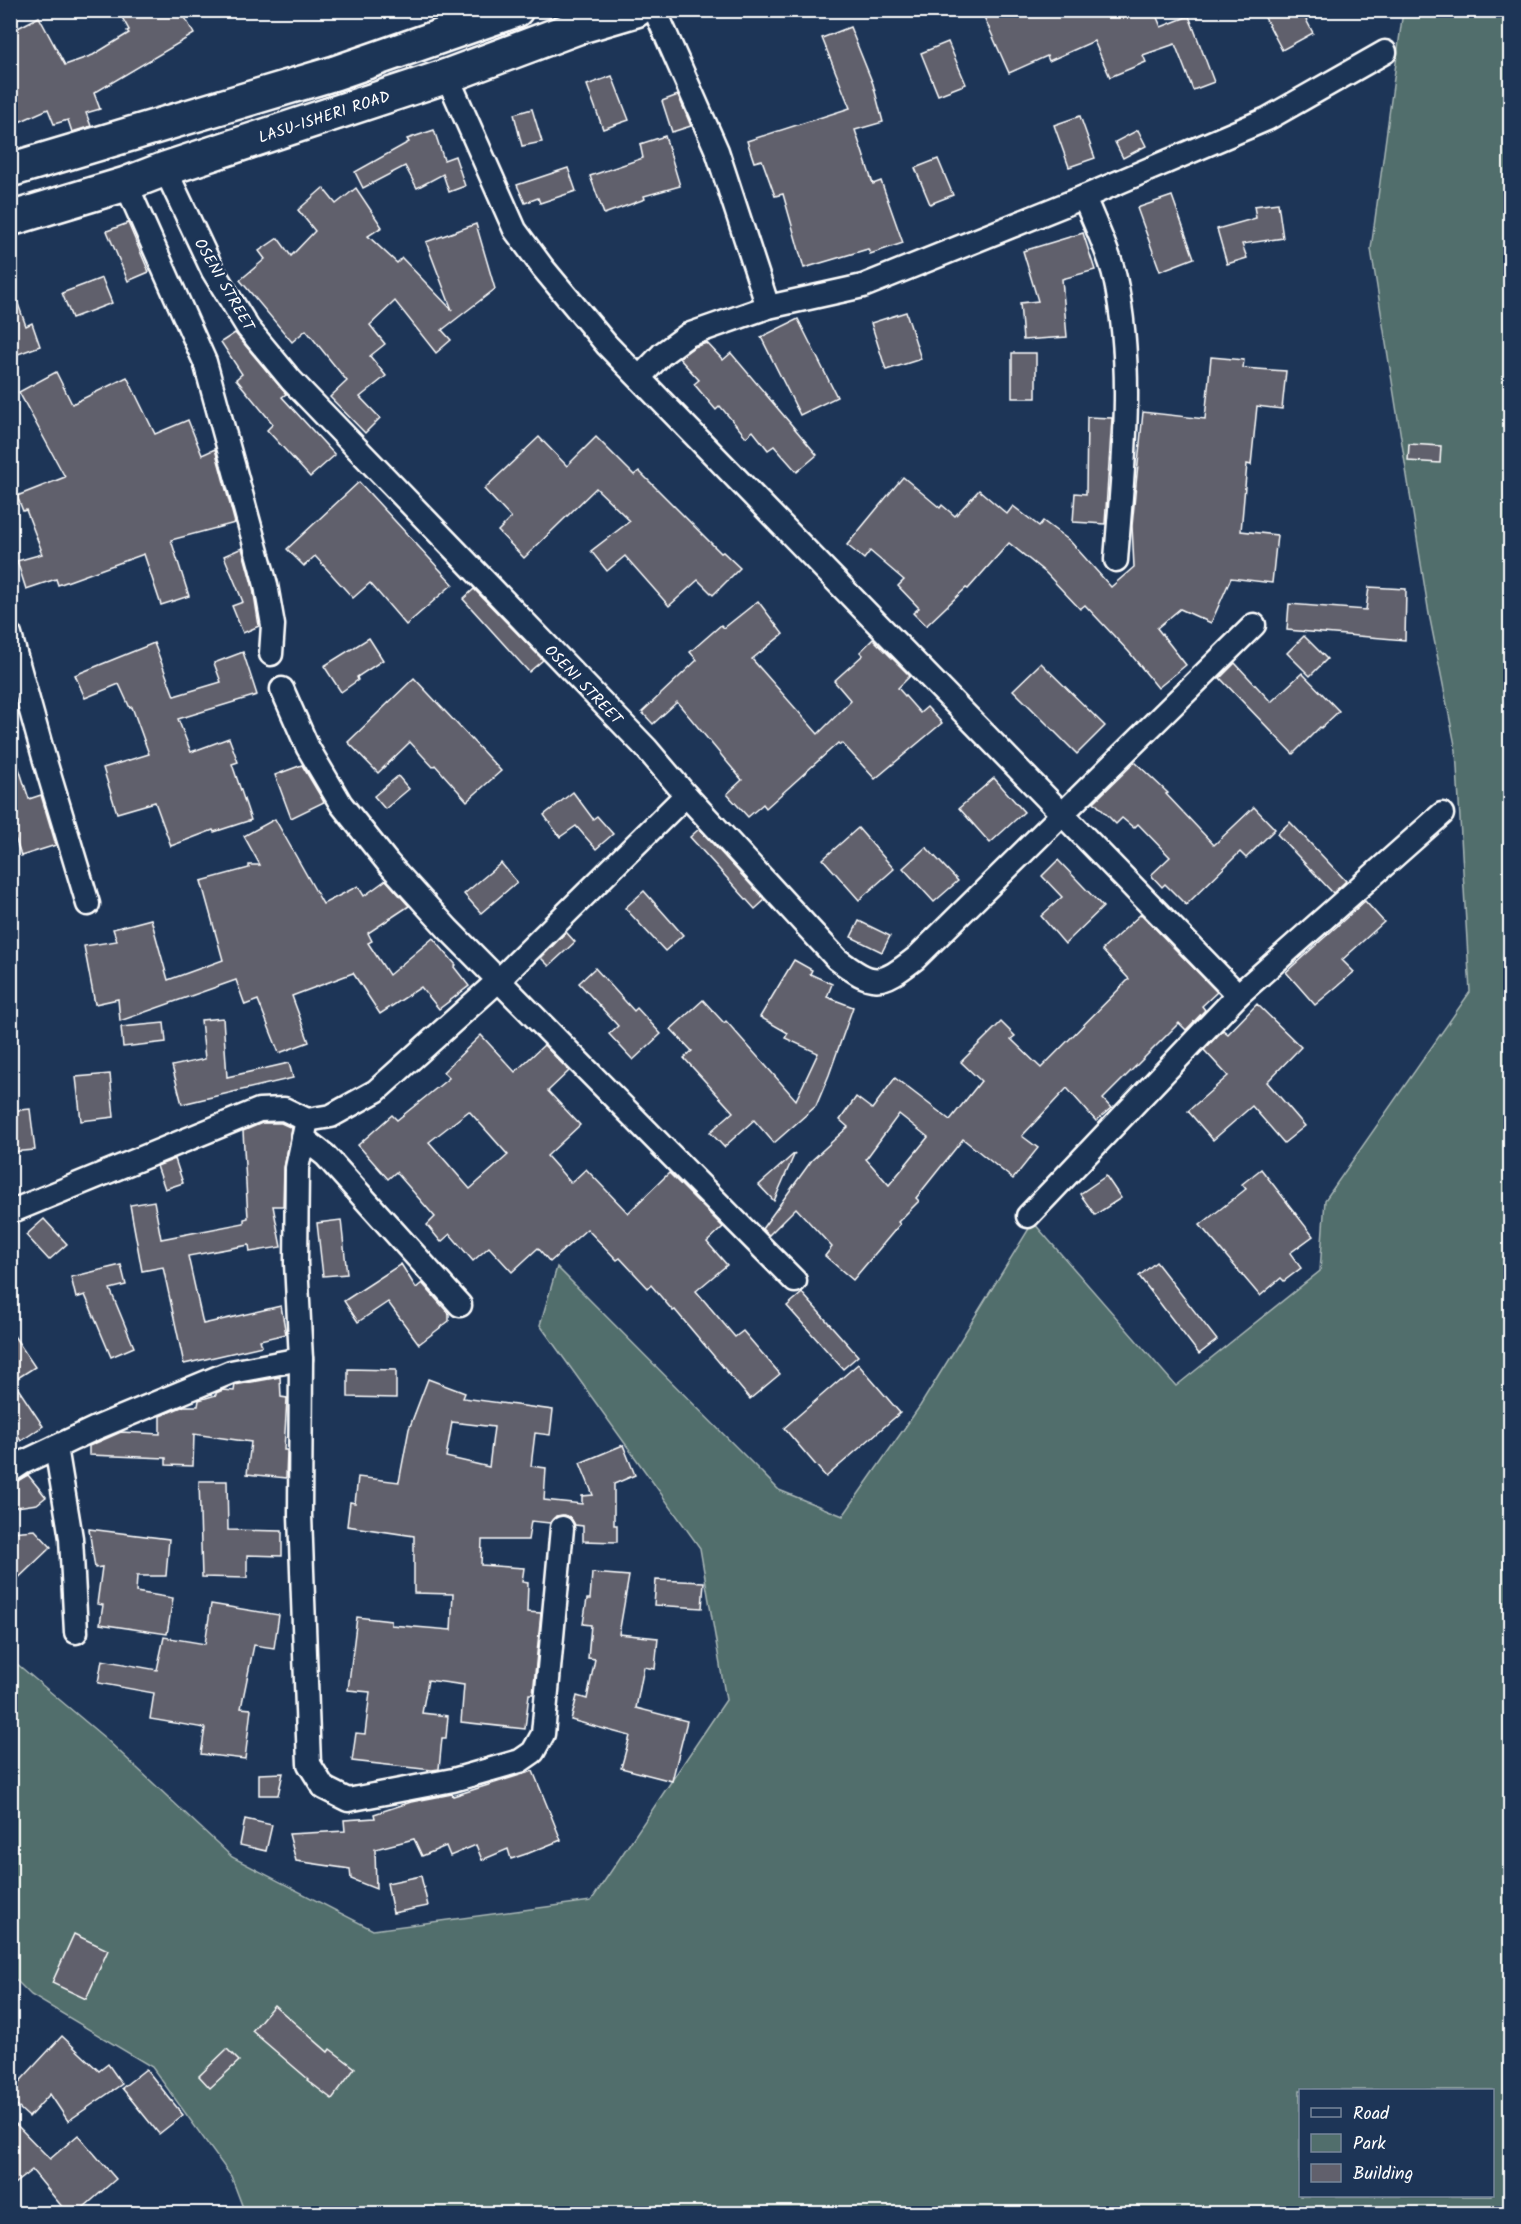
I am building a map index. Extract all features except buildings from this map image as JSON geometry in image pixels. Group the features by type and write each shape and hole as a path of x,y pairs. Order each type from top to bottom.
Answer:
{"main road":[{"path":"10,170 335,74 516,10"},
{"name":"LASU-ISHERI ROAD","path":"10,219 126,184 447,76 578,27 636,10"}],"street":[{"path":"655,10 717,151 768,307"},
{"path":"640,377 662,354 688,335 768,307 863,286 1084,197 1267,118 1385,52"},
{"path":"447,76 514,230 607,345 1239,995"},
{"name":"OSENI STREET","path":"165,169 213,271 248,328 291,380 646,748 686,795 837,959 863,978 877,979 893,976 916,958 1254,625"},
{"path":"126,184 205,362 266,585 273,625 271,654"},
{"path":"1084,197 1115,276 1122,328 1125,395 1116,560"},
{"path":"10,635 88,904"},
{"path":"282,688 308,748 341,804 388,863 448,929 795,1281"},
{"path":"305,1129 376,1091 499,980 686,795"},
{"path":"1028,1216 1239,995 1442,814"},
{"path":"10,1212 260,1110 284,1109 305,1129 325,1155 460,1305"},
{"path":"305,1129 297,1168 296,1263 301,1359 300,1515 309,1764 324,1788 348,1800 453,1780 520,1761 533,1752 543,1734 562,1528"},
{"path":"10,1471 22,1462 96,1428 231,1372 301,1359"},
{"path":"56,1447 71,1538 76,1632"}],"green space":[{"path":"1403,11 1510,11 1510,2213 245,2213 231,2176 152,2067 31,1995 11,1975 10,1658 105,1738 232,1857 373,1930 591,1901 726,1700 700,1548 540,1325 557,1267 779,1490 843,1516 920,1406 1033,1222 1176,1386 1320,1271 1325,1200 1470,992 1456,750 1429,614 1371,249"}]}
